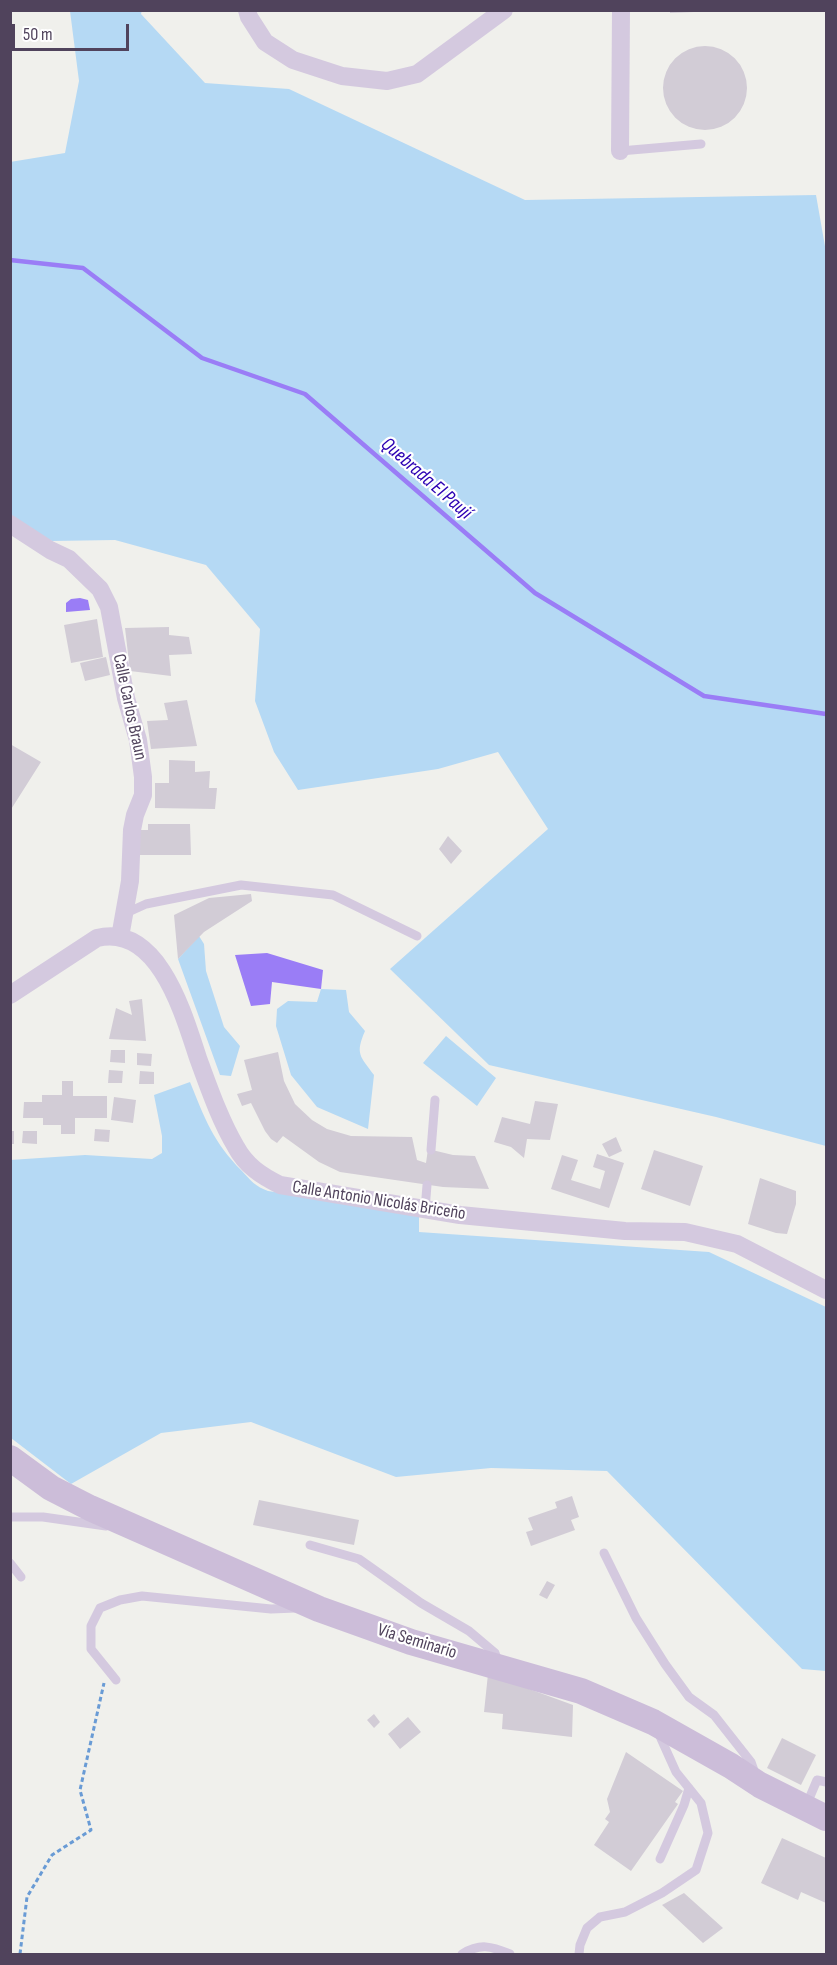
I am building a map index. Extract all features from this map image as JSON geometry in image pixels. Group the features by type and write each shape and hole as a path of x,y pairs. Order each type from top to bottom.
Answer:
{"main road":[{"name":"Vía Seminario","path":"10,1458 51,1488 90,1508 314,1607 411,1642 581,1691 653,1722 760,1785 816,1813"}],"street":[{"path":"247,10 264,42 293,60 342,76 387,81 417,74 504,10"},
{"path":"621,10 621,151"},
{"name":"Calle Carlos Braun","path":"10,524 69,560 100,589 109,607 120,672 138,740 143,795 132,830 130,880 120,937"},
{"path":"10,995 97,938 120,937"},
{"name":"Calle Antonio Nicolás Briceño","path":"120,937 128,938 142,949 169,979 224,1123 236,1149 258,1174 280,1185 301,1190 425,1210 625,1231 686,1232 711,1237 747,1248 826,1290"}],"lane":[{"path":"621,151 701,144"},
{"path":"124,914 146,904 241,885 333,895 417,936"},
{"path":"431,1150 435,1100"},
{"path":"425,1210 427,1185"},
{"path":"10,1517 43,1517 145,1531"},
{"path":"310,1545 359,1559 421,1603 469,1631 495,1653 500,1666"},
{"path":"604,1553 636,1618 664,1664 689,1697 714,1715 752,1762 760,1785"},
{"path":"10,1563 21,1577"},
{"path":"116,1680 91,1649 90,1626 100,1608 120,1600 142,1596 272,1609 314,1607"},
{"path":"579,1954 587,1928 600,1917 625,1912 662,1893 696,1870 708,1833 701,1803 676,1772 653,1722"},
{"path":"816,1813 817,1780 826,1782"},
{"path":"660,1859 684,1805 688,1788"},
{"path":"462,1954 472,1948 490,1946 510,1954"}],"path":[{"path":"20,1954 27,1897 52,1855 90,1830 80,1790 108,1670"}],"shaded area":[{"path":"142,10 141,14 205,83 289,89 525,200 816,195 826,252 826,1146 716,1117 489,1065 390,969 548,829 498,752 438,769 298,790 274,752 255,701 260,629 206,565 115,540 52,541 11,526 10,162 65,153 79,81 70,11"},
{"path":"71,599 88,600 90,610 66,612 66,603"},
{"path":"199,936 204,944 206,971 224,1027 240,1046 231,1076 220,1075 178,959"},
{"path":"267,953 323,970 321,989 272,982 270,1004 251,1006 235,955"},
{"path":"321,989 346,990 349,1012 365,1031 360,1045 360,1055 374,1075 368,1129 317,1107 291,1075 276,1026 277,1009 288,1001 317,1002"},
{"path":"446,1036 496,1078 477,1106 423,1063"},
{"path":"190,1082 205,1119 224,1150 251,1180 268,1191 419,1213 419,1232 709,1252 826,1307 826,1671 802,1669 607,1471 491,1468 396,1477 251,1422 161,1433 71,1484 11,1438 10,1160 85,1155 152,1159 162,1153 162,1136 154,1095"}],"building":[{"path":"670,10 694,10 694,12 670,13"},
{"path":"705,46 728,53 740,65 747,88 740,111 728,123 705,130 682,123 670,111 663,88 670,65 682,53"},
{"path":"97,619 103,657 71,663 64,625"},
{"path":"169,627 169,635 189,637 192,654 169,655 171,676 130,671 125,628"},
{"path":"106,657 110,675 85,681 80,663"},
{"path":"187,700 197,746 151,749 147,721 168,720 164,703"},
{"path":"10,744 41,762 10,811"},
{"path":"169,760 195,761 195,772 210,771 209,788 217,788 215,809 155,808 155,783 169,783"},
{"path":"148,824 190,824 191,855 135,855 135,830 148,830"},
{"path":"448,836 462,851 451,864 439,849"},
{"path":"251,894 252,901 204,932 178,959 174,915 209,898"},
{"path":"142,999 146,1041 109,1039 116,1008 132,1015 129,1001"},
{"path":"111,1050 125,1050 125,1063 110,1062"},
{"path":"278,1052 284,1081 295,1104 312,1120 327,1129 351,1136 412,1137 417,1160 426,1163 428,1149 453,1155 475,1156 489,1189 443,1187 340,1172 319,1162 283,1136 277,1143 265,1131 251,1103 242,1106 237,1094 252,1090 244,1060"},
{"path":"137,1053 152,1054 151,1066 137,1065"},
{"path":"109,1070 123,1071 122,1083 108,1083"},
{"path":"140,1071 154,1072 154,1084 139,1084"},
{"path":"62,1081 73,1081 73,1096 107,1096 107,1118 75,1118 75,1134 61,1134 61,1125 43,1125 43,1118 23,1118 24,1102 42,1102 42,1095 62,1095"},
{"path":"114,1097 136,1100 133,1123 111,1120"},
{"path":"535,1101 558,1104 550,1140 527,1139 524,1158 511,1147 494,1142 502,1117 530,1124"},
{"path":"95,1129 110,1130 109,1142 94,1141"},
{"path":"10,1131 14,1131 14,1144 10,1144"},
{"path":"23,1131 37,1131 37,1144 22,1143"},
{"path":"616,1137 622,1151 609,1157 602,1144"},
{"path":"654,1150 703,1166 690,1206 641,1189"},
{"path":"597,1154 624,1163 609,1208 551,1189 562,1155 578,1160 571,1180 600,1189 605,1171 593,1167"},
{"path":"760,1178 796,1191 796,1204 787,1234 748,1224"},
{"path":"572,1496 579,1517 571,1520 575,1530 531,1546 526,1532 533,1530 528,1518 557,1508 555,1502"},
{"path":"259,1500 359,1520 354,1545 253,1525"},
{"path":"547,1581 555,1585 547,1599 539,1595"},
{"path":"488,1674 573,1705 572,1737 502,1729 503,1714 484,1712"},
{"path":"374,1714 380,1722 374,1728 367,1720"},
{"path":"408,1717 421,1732 400,1749 388,1734"},
{"path":"782,1738 816,1755 801,1785 767,1768"},
{"path":"626,1752 683,1791 675,1802 678,1804 631,1871 594,1845 609,1822 605,1819 610,1812 607,1799"},
{"path":"782,1838 826,1858 826,1903 801,1892 798,1900 761,1883"},
{"path":"684,1893 723,1928 703,1943 662,1905"}],"waterway":[{"name":"Quebrada El Paují","path":"10,260 83,268 202,358 305,394 535,593 704,696 826,714"}]}
